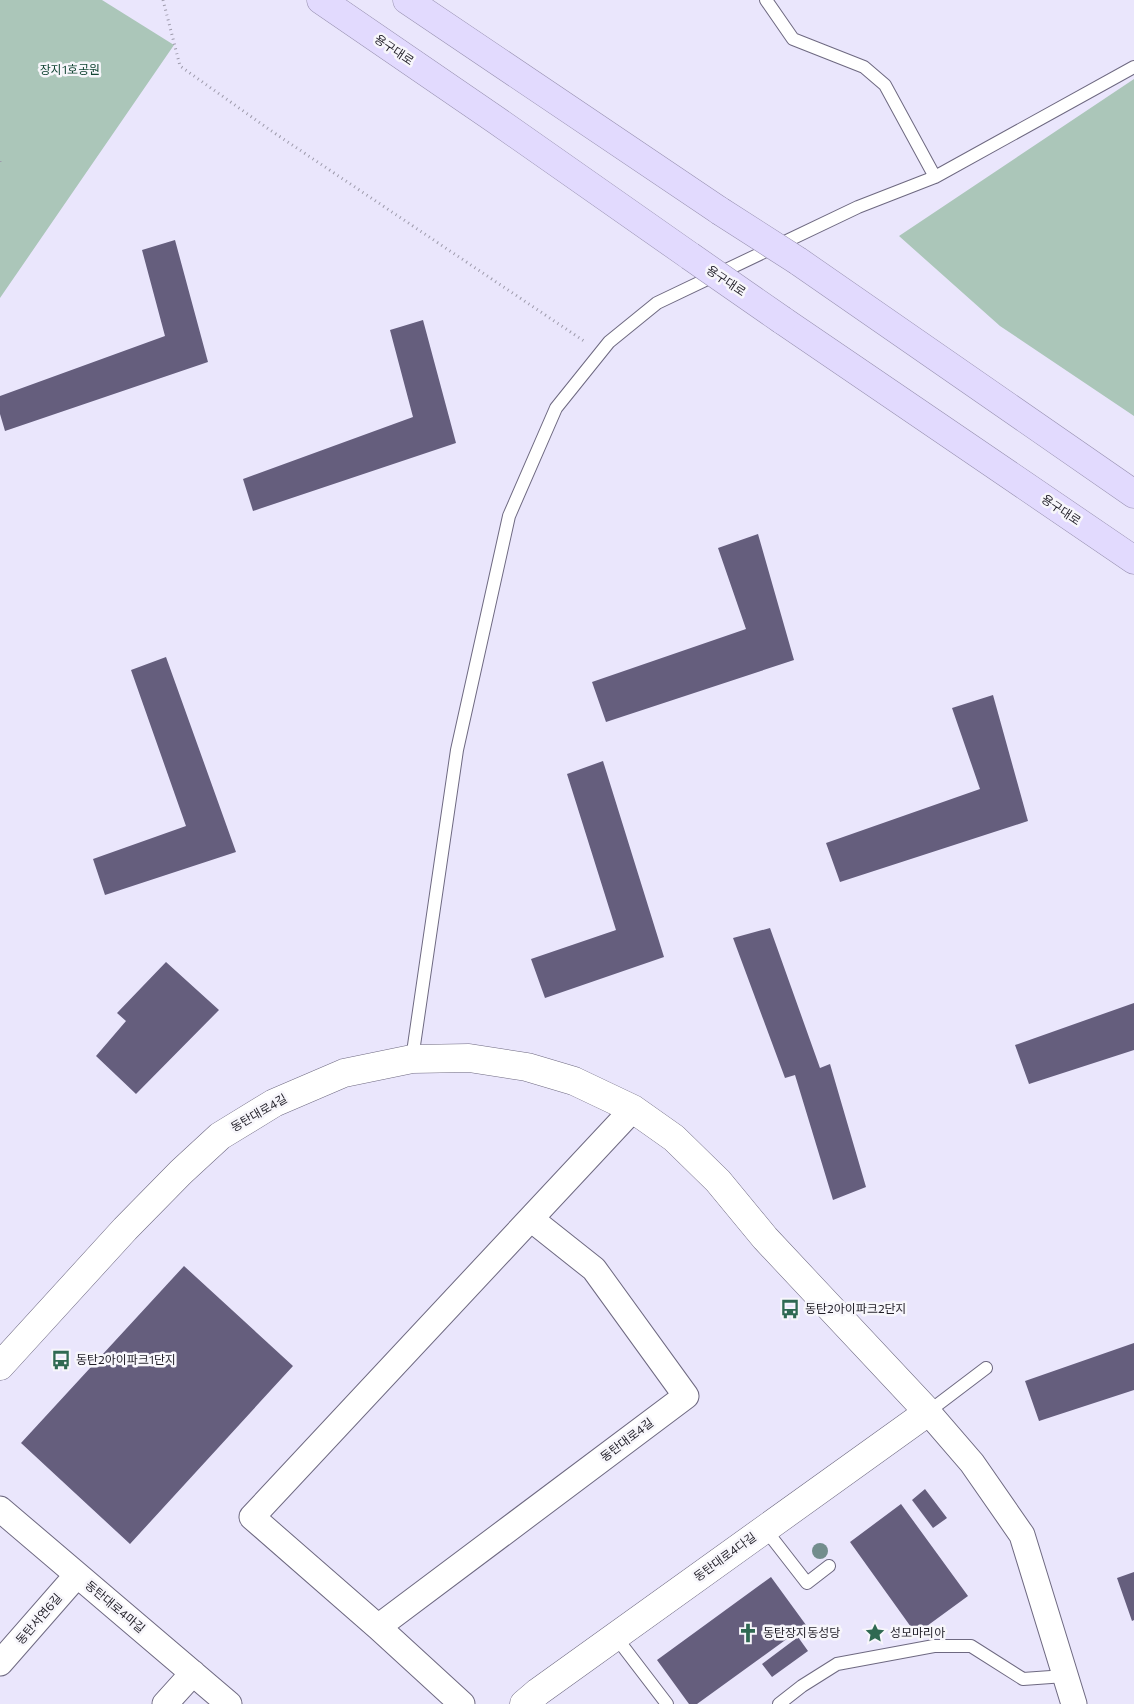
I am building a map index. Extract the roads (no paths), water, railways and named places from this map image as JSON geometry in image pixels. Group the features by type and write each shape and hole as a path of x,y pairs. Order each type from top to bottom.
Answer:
{"highway":[{"name":"용구대로","path":"321,0 488,114 782,320 1134,560"},
{"path":"407,0 720,211 798,261 1134,494"}],"street":[{"name":"동탄대로4길","path":"0,1366 125,1230 181,1172 220,1136 274,1103 344,1073 412,1059 469,1058 527,1067 574,1081 633,1109 674,1138 718,1181 766,1238 928,1412"},
{"path":"462,1704 378,1627 252,1517 633,1109"},
{"name":"동탄대로4길","path":"378,1627 686,1396 594,1269 531,1219"},
{"path":"928,1412 972,1463 1022,1535 1074,1704"},
{"name":"동탄대로4다길","path":"524,1704 928,1412"},
{"name":"동탄대로4마길","path":"0,1509 229,1704"},
{"name":"동탄서연6길","path":"0,1663 77,1575"},
{"path":"165,1704 193,1673"}],"lane":[{"path":"766,0 792,39 864,67 885,85 935,177"},
{"path":"412,1059 457,750 509,516 556,408 608,342 657,303 858,207 935,177 1134,67"},
{"path":"928,1412 986,1368"},
{"path":"765,1529 807,1583 828,1566"},
{"path":"616,1636 667,1704"},
{"path":"779,1704 802,1686 837,1664 934,1646 971,1646 1024,1679 1065,1676"}],"place":[{"name":"동탄2아이파크2단지","path":"790,1309"},
{"name":"동탄2아이파크1단지","path":"61,1360"},
{"name":"동탄장지동성당","path":"748,1633"},
{"name":"성모마리아","path":"875,1633"}],"park label":[{"name":"장지1호공원","path":"70,70"}]}
